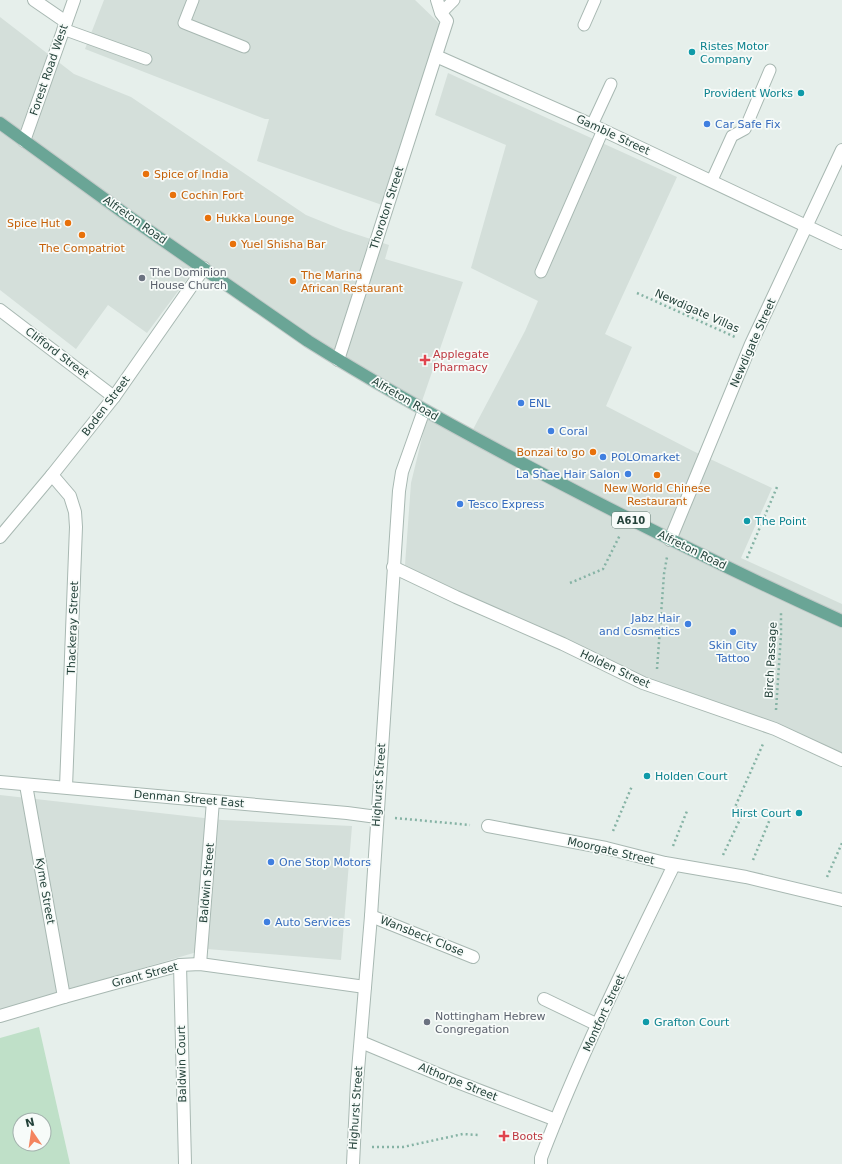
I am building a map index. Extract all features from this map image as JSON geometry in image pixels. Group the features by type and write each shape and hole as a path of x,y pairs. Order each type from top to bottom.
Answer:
{"main road":[{"name":"Alfreton Road","path":"0,123 308,341 338,360 424,410 538,472 670,540 842,621"}],"street":[{"path":"34,0 64,25"},
{"name":"Forest Road West","path":"24,141 74,0"},
{"path":"436,56 447,22 441,13 437,0"},
{"name":"Gamble Street","path":"436,56 597,127 842,242"},
{"name":"Thoroton Street","path":"338,360 436,56"},
{"name":"Newdigate Street","path":"670,540 751,344 842,150"},
{"name":"Boden Street","path":"0,537 114,397 204,268"},
{"name":"Clifford Street","path":"0,310 114,397"},
{"name":"Highurst Street","path":"352,1164 357,1082 371,916 399,491 402,472 424,410"},
{"name":"Thackeray Street","path":"52,475 70,496 75,512 76,527 66,787"},
{"name":"Holden Street","path":"393,567 456,597 563,644 636,680 775,729 842,760"},
{"name":"Denman Street East","path":"0,782 347,813 377,817"},
{"name":"Kyme Street","path":"26,785 64,997"},
{"name":"Baldwin Street","path":"200,964 213,801"},
{"name":"Moorgate Street","path":"488,826 606,848 669,864 715,871 842,900"},
{"name":"Montfort Street","path":"541,1164 556,1120 669,864"},
{"name":"Wansbeck Close","path":"371,916 473,957"},
{"name":"Grant Street","path":"0,1016 180,965 200,964 365,987"},
{"name":"Baldwin Court","path":"180,965 185,1163"},
{"path":"544,999 598,1025"},
{"name":"Althorpe Street","path":"361,1042 452,1080 556,1120"}],"lane":[{"path":"193,0 184,23 244,47"},
{"path":"441,13 454,0"},
{"path":"584,25 595,0"},
{"path":"64,25 146,59"},
{"path":"712,180 732,136 745,130 770,70"},
{"path":"541,272 597,127 611,84"}],"path":[{"name":"Newdigate Villas","path":"637,293 751,344"},
{"path":"740,574 777,487"},
{"path":"570,583 603,569 628,518"},
{"path":"656,688 664,574 670,540"},
{"name":"Birch Passage","path":"775,729 781,634 781,593"},
{"path":"715,871 744,811 735,807 761,749"},
{"path":"606,848 632,786"},
{"path":"669,864 687,811"},
{"path":"377,817 488,826"},
{"path":"746,878 770,819"},
{"path":"820,894 842,843"},
{"path":"353,1147 403,1147 463,1134 478,1135"}],"shaded area":[{"path":"104,0 415,0 441,25 382,205 257,161 269,119 265,119 85,49"},
{"path":"0,17 74,74 131,97 306,215 343,230 389,245 385,259 463,282 421,404 353,367 199,263 147,333 108,305 76,349 0,290"},
{"path":"448,73 677,177 605,334 632,347 606,406 693,451 772,488 741,558 842,604 842,755 650,681 460,594 405,565 411,483 428,413 469,437 525,331 538,301 471,268 506,145 435,115"},
{"path":"0,795 222,820 352,826 341,960 207,949 0,1010"}],"green space":[{"path":"39,1027 70,1164 0,1164 0,1038"}],"place":[{"name":"Ristes Motor Company","path":"692,52"},
{"name":"Provident Works","path":"801,93"},
{"name":"Car Safe Fix","path":"707,124"},
{"name":"Spice of India","path":"146,174"},
{"name":"Cochin Fort","path":"173,195"},
{"name":"Hukka Lounge","path":"208,218"},
{"name":"Spice Hut","path":"68,223"},
{"name":"The Compatriot","path":"82,235"},
{"name":"Yuel Shisha Bar","path":"233,244"},
{"name":"The Dominion House Church","path":"142,278"},
{"name":"The Marina African Restaurant","path":"293,281"},
{"name":"Applegate Pharmacy","path":"425,360"},
{"name":"ENL","path":"521,403"},
{"name":"Coral","path":"551,431"},
{"name":"Bonzai to go","path":"593,452"},
{"name":"POLOmarket","path":"603,457"},
{"name":"La Shae Hair Salon","path":"628,474"},
{"name":"New World Chinese Restaurant","path":"657,475"},
{"name":"Tesco Express","path":"460,504"},
{"name":"The Point","path":"747,521"},
{"name":"Jabz Hair and Cosmetics","path":"688,624"},
{"name":"Skin City Tattoo","path":"733,632"},
{"name":"Holden Court","path":"647,776"},
{"name":"Hirst Court","path":"799,813"},
{"name":"One Stop Motors","path":"271,862"},
{"name":"Auto Services","path":"267,922"},
{"name":"Nottingham Hebrew Congregation","path":"427,1022"},
{"name":"Grafton Court","path":"646,1022"},
{"name":"Boots","path":"504,1136"}]}
